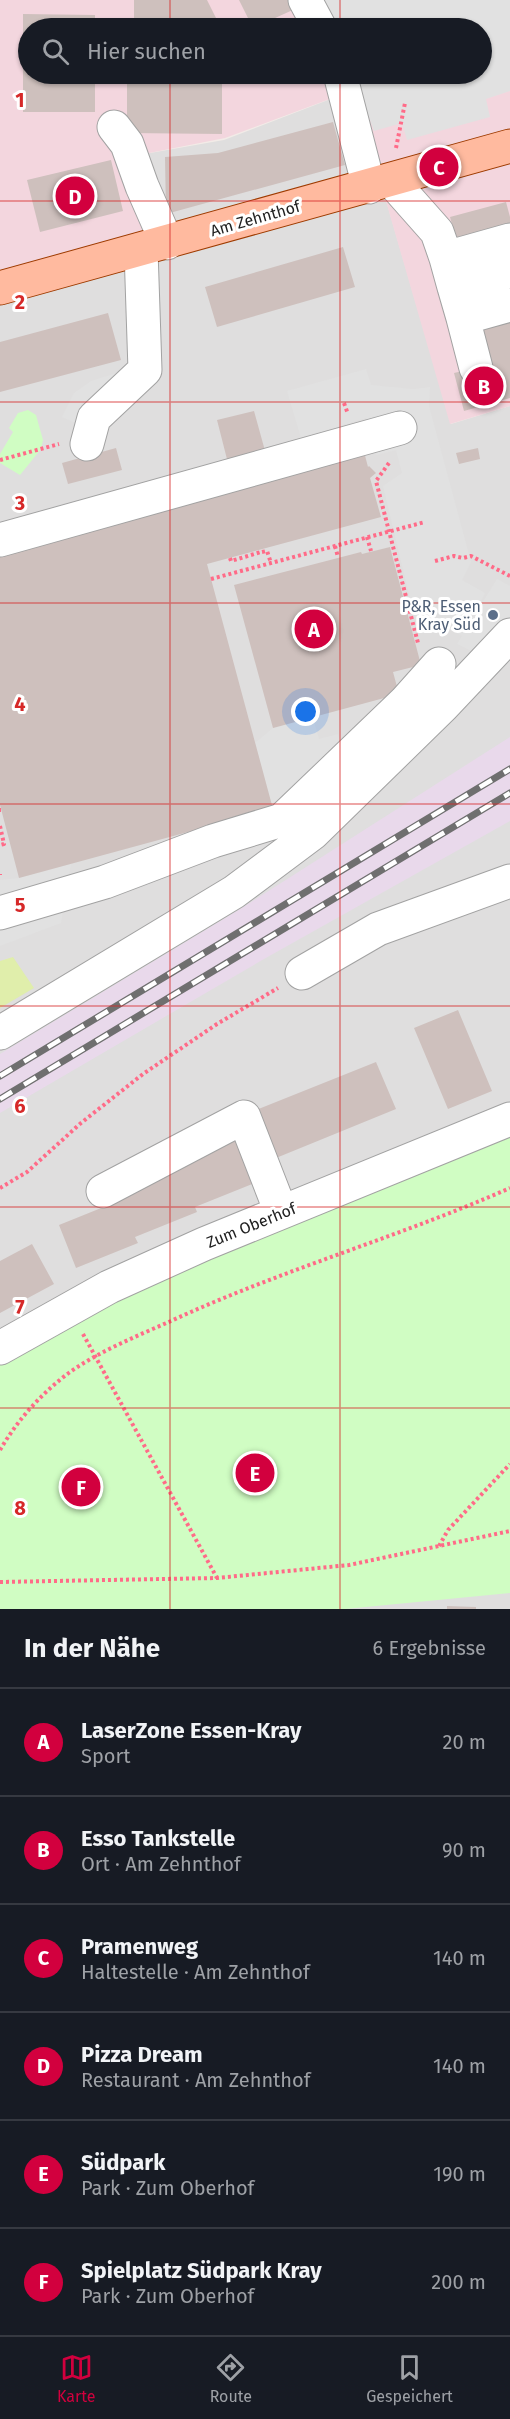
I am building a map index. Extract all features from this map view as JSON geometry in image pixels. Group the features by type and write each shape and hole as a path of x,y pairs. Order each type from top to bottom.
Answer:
{"main road":[{"name":"Am Zehnthof","path":"0,288 154,247 510,146"}],"street":[{"path":"306,0 315,18"},
{"path":"344,84 383,183 437,232 476,368"},
{"path":"88,441 94,418 145,370 154,247 141,186 126,144 114,127"},
{"path":"450,272 510,240"},
{"path":"450,272 510,271"},
{"path":"463,318 510,305"},
{"path":"0,540 400,428"},
{"path":"0,1033 234,892 313,833 443,706 510,635"},
{"path":"0,913 105,882 213,841 282,820 405,702 429,654"},
{"path":"302,973 378,929 510,881"},
{"path":"104,1191 244,1117 281,1212"},
{"name":"Zum Oberhof","path":"0,1348 109,1287 204,1244 510,1119"}],"path":[{"path":"383,183 405,103"},
{"path":"0,460 88,441"},
{"path":"389,464 376,481 389,532 429,654"},
{"path":"211,579 424,522"},
{"path":"367,537 371,551"},
{"path":"335,546 338,557"},
{"path":"230,558 231,561 267,551 271,563"},
{"path":"435,561 454,556 464,558 471,556 510,576"},
{"path":"0,845 4,844 2,824"},
{"path":"0,1188 27,1172 81,1123 143,1074 217,1024 302,973"},
{"path":"0,1450 23,1415 42,1395 68,1374 117,1345 270,1279 465,1208 510,1188"},
{"path":"96,1358 217,1578"},
{"path":"438,1547 448,1530 510,1464"},
{"path":"0,1582 217,1578 349,1565 510,1531"}],"shaded area":[{"path":"0,0 510,0 510,406 450,424 354,90 225,138 139,155 160,240 0,284"},
{"path":"318,0 510,0 510,91 486,99 490,117 407,140 402,123 374,131 357,84 492,84 492,18 327,18"},
{"path":"354,90 451,424 510,406 510,1609 0,1609 0,290 139,155 224,140"},
{"path":"366,369 371,385 413,389 430,387 429,406 471,562 462,580 485,593 471,621 497,579 510,586 510,653 476,653 457,644 462,636 437,621 418,632 383,486 402,473 396,450 376,455 366,418 301,438 287,391"},
{"path":"123,371 80,425 62,417 74,393 91,381"},
{"path":"313,718 319,739 338,734 344,754 273,809 255,743 273,728"},
{"path":"510,737 510,821 264,959 0,1113 0,1054 237,911"},
{"path":"71,864 61,923 0,946 0,880 19,878"}],"green space":[{"path":"28,410 36,415 43,440 41,449 20,475 0,463 0,454 13,432 9,428 18,413"},
{"path":"13,957 34,988 0,1008 0,961"},
{"path":"510,1123 510,1593 345,1609 0,1609 0,1353"}],"building":[{"path":"134,0 207,0 216,18 134,18"},
{"path":"239,0 290,0 295,9 275,18 248,18"},
{"path":"23,14 95,15 95,18 23,18"},
{"path":"23,84 95,84 95,112 23,112"},
{"path":"127,84 222,84 222,134 127,133"},
{"path":"333,122 345,165 166,214 165,157 218,153"},
{"path":"111,160 123,211 40,232 27,180"},
{"path":"506,202 510,217 510,398 464,411 454,373 492,364 450,217"},
{"path":"343,247 355,287 217,327 205,287"},
{"path":"108,313 121,360 0,392 0,342"},
{"path":"254,411 267,458 229,467 217,420"},
{"path":"116,448 122,470 68,484 62,463"},
{"path":"363,448 368,467 376,473 370,478 381,517 207,564 273,809 19,878 0,805 0,555"},
{"path":"478,448 480,459 459,464 456,453"},
{"path":"390,547 421,665 393,672 399,694 273,728 234,585 361,552 362,554"},
{"path":"458,1010 492,1091 448,1109 414,1028"},
{"path":"376,1062 396,1109 276,1158 256,1110"},
{"path":"240,1139 257,1182 195,1207 197,1212 135,1237 138,1243 76,1268 59,1225 121,1200 118,1195 180,1170 178,1164"},
{"path":"32,1244 54,1284 0,1313 0,1261"},
{"path":"447,1606 476,1607 476,1609 447,1609"}],"railway":[{"path":"0,1076 510,769"},
{"path":"0,1099 510,793"}],"place":[{"name":"Pramenweg","path":"439,167"},
{"name":"Pizza Dream","path":"75,196"},
{"name":"Esso Tankstelle","path":"484,386"},
{"name":"P&R, Essen Kray Süd","path":"493,615"},
{"name":"LaserZone Essen-Kray","path":"314,629"},
{"name":"Südpark","path":"255,1473"},
{"name":"Spielplatz Südpark Kray","path":"81,1487"}]}
